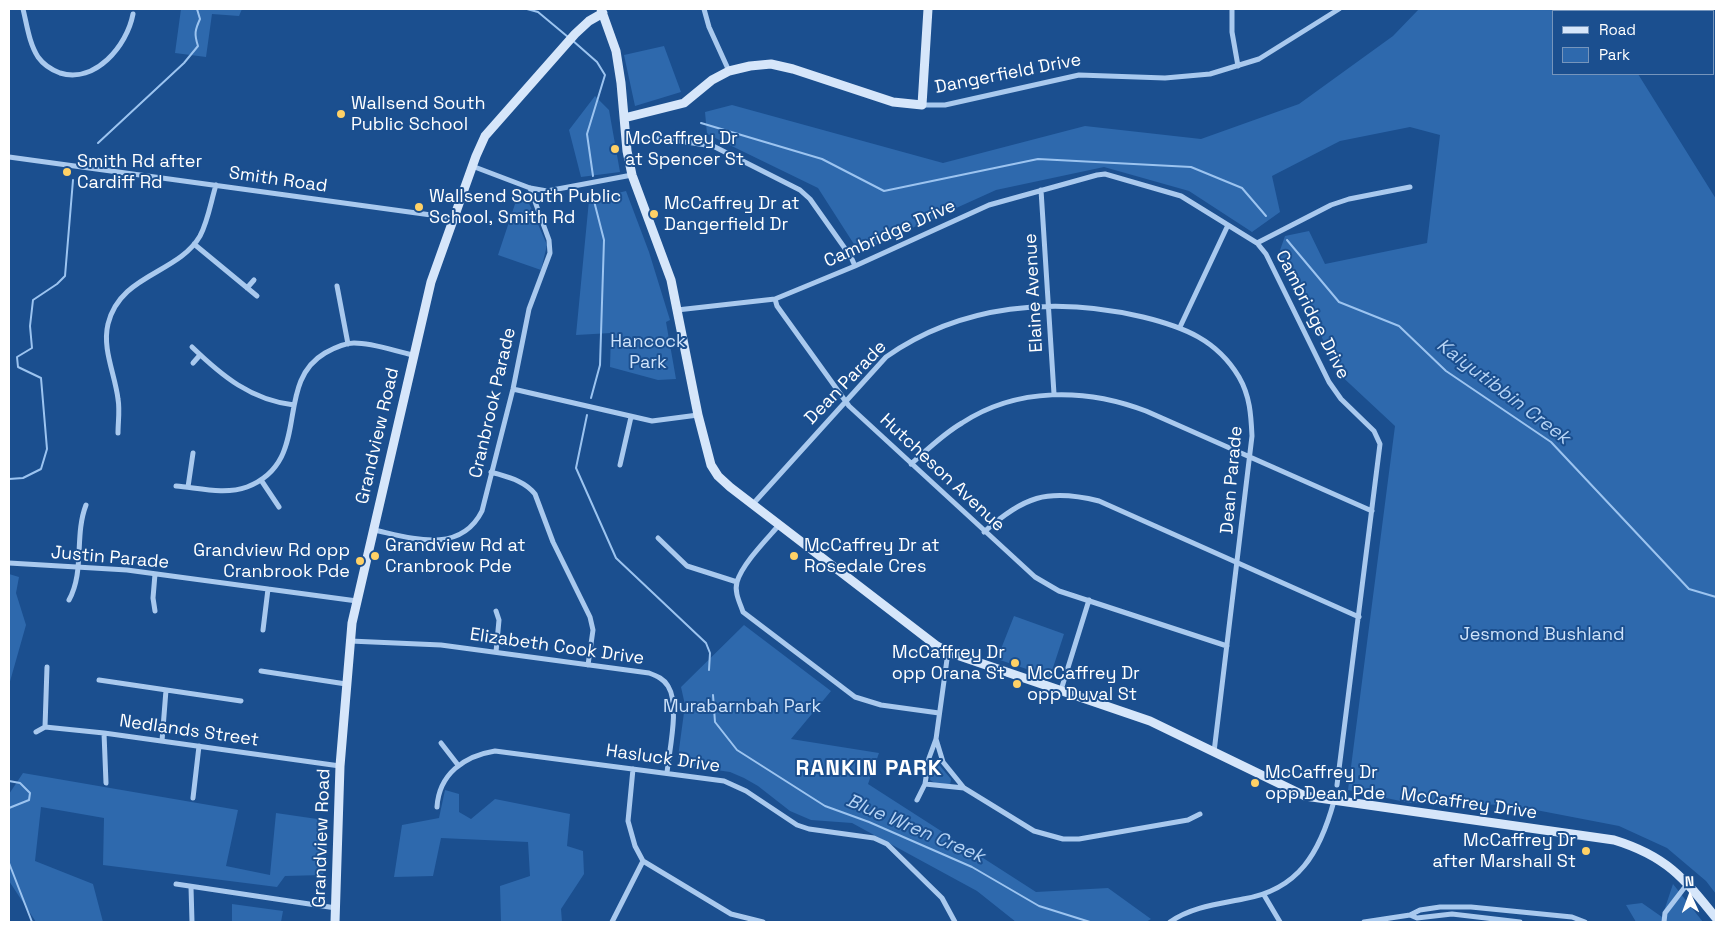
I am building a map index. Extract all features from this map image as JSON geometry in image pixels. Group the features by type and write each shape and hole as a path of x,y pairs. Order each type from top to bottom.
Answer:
{"main road":[{"path":"922,105 928,9"},
{"name":"Grandview Road","path":"335,922 340,766 350,641 357,601 431,282 472,166 485,136 575,34 602,11"},
{"name":"McCaffrey Drive","path":"602,11 616,50 632,175 671,280 698,415 711,465 718,476 752,504 937,646 948,652 1150,721 1305,796 1614,840 1637,847 1656,856 1673,868 1688,882 1716,918"},
{"name":"Dangerfield Drive","path":"624,118 684,103 712,80 729,71 771,64 793,69 893,102 922,105"}],"street":[{"path":"23,9 32,44 39,58 48,67 68,75 82,75 102,64 126,36 133,14"},
{"path":"704,9 709,27 729,71"},
{"path":"1232,9 1232,32 1238,66"},
{"name":"Dangerfield Drive","path":"922,105 945,105 1079,75 1189,77 1238,66 1278,48 1339,9"},
{"path":"659,138 713,146 800,190 810,199 851,257 855,266"},
{"name":"Smith Road","path":"9,157 454,218"},
{"path":"472,166 530,188 547,191 632,175"},
{"name":"Cambridge Drive","path":"775,298 855,266 989,204 1105,174 1181,196 1257,243 1266,254 1335,391 1378,437 1380,444 1337,784"},
{"path":"118,433 118,401 109,360 108,323 118,302 135,283 175,260 194,244 203,229 216,185"},
{"path":"1257,243 1331,205 1349,199 1410,186"},
{"name":"Cranbrook Parade","path":"374,530 426,542 438,541 455,536 477,521 482,510 513,389 530,309 550,253 549,240 530,188"},
{"name":"Elaine Avenue","path":"1041,190 1054,394"},
{"path":"1180,326 1228,225"},
{"path":"194,244 257,296"},
{"path":"247,288 254,280"},
{"path":"337,286 348,344"},
{"path":"677,310 775,298"},
{"name":"Hutcheson Avenue","path":"775,298 777,306 845,401 984,532 1046,585 1227,646"},
{"name":"Dean Parade","path":"752,504 886,357 933,330 1009,308 1049,305 1089,306 1180,326 1203,338 1217,348 1240,378 1250,410 1251,459 1214,752"},
{"path":"176,486 226,491 247,487 261,480 278,463 284,452 291,433 294,405 300,382 312,363 334,348 348,344 374,346 413,356"},
{"path":"192,347 224,377 250,392 277,403 294,405"},
{"path":"193,363 200,355"},
{"path":"513,389 631,417 657,421 698,415"},
{"path":"911,464 962,422 1008,402 1054,394 1100,397 1131,406 1372,511"},
{"path":"620,465 631,417"},
{"path":"188,487 192,453"},
{"path":"491,472 518,480 530,487 535,494 553,542 590,617 593,630 588,665"},
{"path":"261,480 280,507"},
{"path":"984,532 1008,511 1027,502 1053,495 1074,496 1099,501 1358,617"},
{"path":"69,600 75,588 80,522 86,505"},
{"path":"779,524 744,569 737,582 739,601 744,612 855,697 880,705 938,713"},
{"path":"658,538 687,566 737,582"},
{"name":"Justin Parade","path":"9,563 127,570 357,601"},
{"path":"155,574 153,598 155,611"},
{"path":"263,630 268,589"},
{"path":"1061,690 1089,600"},
{"path":"496,611 499,620 496,652"},
{"name":"Elizabeth Cook Drive","path":"350,641 442,645 649,673 660,678 668,685 672,694 674,712 667,773"},
{"path":"917,800 925,784 929,758 936,739 938,713 948,652"},
{"path":"36,732 45,727 47,667"},
{"path":"261,671 346,684"},
{"path":"99,680 241,701"},
{"path":"162,741 166,690"},
{"name":"Nedlands Street","path":"45,727 104,733 340,766"},
{"path":"104,733 106,783"},
{"path":"936,739 944,762 964,788 1034,831 1063,839 1079,838 1188,820 1200,814"},
{"path":"441,743 458,765"},
{"path":"193,798 199,746"},
{"name":"Hasluck Drive","path":"436,807 442,784 458,765 470,757 495,751 633,768 732,784 786,819 809,829 879,839 896,851 942,898 955,922"},
{"path":"633,768 628,821 633,840 642,861 731,914 752,921 763,922"},
{"path":"925,784 964,788"},
{"path":"1170,922 1205,906 1264,895 1294,876 1315,852 1326,831 1334,801"},
{"path":"612,922 642,861"},
{"path":"1664,922 1665,913 1688,882"},
{"path":"176,884 336,908"},
{"path":"191,887 192,922"},
{"path":"1264,895 1280,922"},
{"path":"1364,922 1410,915 1420,910 1440,907 1471,906 1572,917 1585,922"},
{"path":"1410,915 1417,918 1452,914 1520,922"}],"green space":[{"path":"181,9 242,9 239,16 212,14 206,57 175,53"},
{"name":"Jesmond Bushland","path":"1419,9 1602,9 1552,10 1552,75 1639,75 1716,199 1716,894 1706,881 1667,848 1619,826 1510,805 1410,803 1348,790 1395,426 1336,371 1294,271 1278,256 1285,236 1309,231 1325,264 1427,243 1440,135 1410,127 1340,141 1272,176 1280,212 1252,232 1189,191 1104,167 996,190 859,252 818,188 707,134 705,112 732,105 943,163 1085,126 1201,139 1299,104 1393,36"},
{"path":"664,46 681,92 635,106 624,55"},
{"path":"595,96 609,110 620,172 581,177 569,130"},
{"name":"Hancock Park","path":"626,191 649,252 670,320 666,322 676,379 658,380 610,367 611,333 576,335 589,200"},
{"path":"519,192 525,194 547,245 541,270 498,255"},
{"path":"9,574 19,577 16,593 26,625 9,685"},
{"path":"1014,616 1064,634 1050,677 997,659"},
{"name":"Murabarnbah Park","path":"744,625 831,691 791,739 879,753 868,784 1036,892 1108,888 1151,919 1146,922 1016,922 977,891 852,823 811,820 790,811 758,786 744,778 730,772 683,765 678,757 685,705 681,687"},
{"path":"935,760 951,779 950,785 935,783 930,780 932,762"},
{"path":"23,773 238,810 226,866 270,875 276,813 324,820 327,847 323,875 285,876 277,887 103,865 104,818 41,807 35,861 93,884 103,922 36,922 9,881 9,794"},
{"path":"445,790 459,794 459,812 471,819 495,799 570,814 567,846 583,851 584,874 561,909 562,922 501,922 500,886 530,876 528,842 441,838 433,876 394,877 402,825 439,818"},
{"path":"1673,884 1703,922 1636,922 1626,905 1642,903 1662,917"},
{"path":"232,904 283,911 281,922 232,922"}],"waterway":[{"path":"98,143 184,63 198,46 196,32 200,19 197,9"},
{"name":"Blue Wren Creek","path":"527,9 538,12 568,37"},
{"name":"Blue Wren Creek","path":"572,40 597,62 605,75 587,134 593,176"},
{"name":"Kaiyutibbin Creek","path":"701,123 822,159 884,191 1038,159 1191,167 1242,188 1266,216"},
{"path":"9,479 23,478 41,469 47,449 41,378 18,367 17,357 32,348 30,326 33,300 57,284 65,276 73,180"},
{"name":"Blue Wren Creek","path":"591,398 600,365 604,240 593,197"},
{"name":"Kaiyutibbin Creek","path":"1287,240 1339,302 1399,326 1446,371 1551,442 1689,589 1716,597"},
{"name":"Blue Wren Creek","path":"587,415 576,468 616,558 706,643 710,653 709,670"},
{"name":"Blue Wren Creek","path":"713,695 715,722 737,750 825,806 869,822 972,867 1039,906 1090,922"},
{"path":"9,781 20,783 30,793 29,800 9,808"},
{"path":"9,863 32,922"}],"place":[{"name":"Wallsend South Public School","path":"341,114"},
{"name":"McCaffrey Dr at Spencer St","path":"615,149"},
{"name":"Smith Rd after Cardiff Rd","path":"67,172"},
{"name":"Wallsend South Public School, Smith Rd","path":"419,207"},
{"name":"McCaffrey Dr at Dangerfield Dr","path":"654,214"},
{"name":"Grandview Rd at Cranbrook Pde","path":"375,556"},
{"name":"McCaffrey Dr at Rosedale Cres","path":"794,556"},
{"name":"Grandview Rd opp Cranbrook Pde","path":"360,561"},
{"name":"McCaffrey Dr opp Orana St","path":"1015,663"},
{"name":"McCaffrey Dr opp Duval St","path":"1017,684"},
{"name":"McCaffrey Dr opp Dean Pde","path":"1255,783"},
{"name":"McCaffrey Dr after Marshall St","path":"1586,851"}],"district":[{"name":"RANKIN PARK","path":"869,769"}]}
